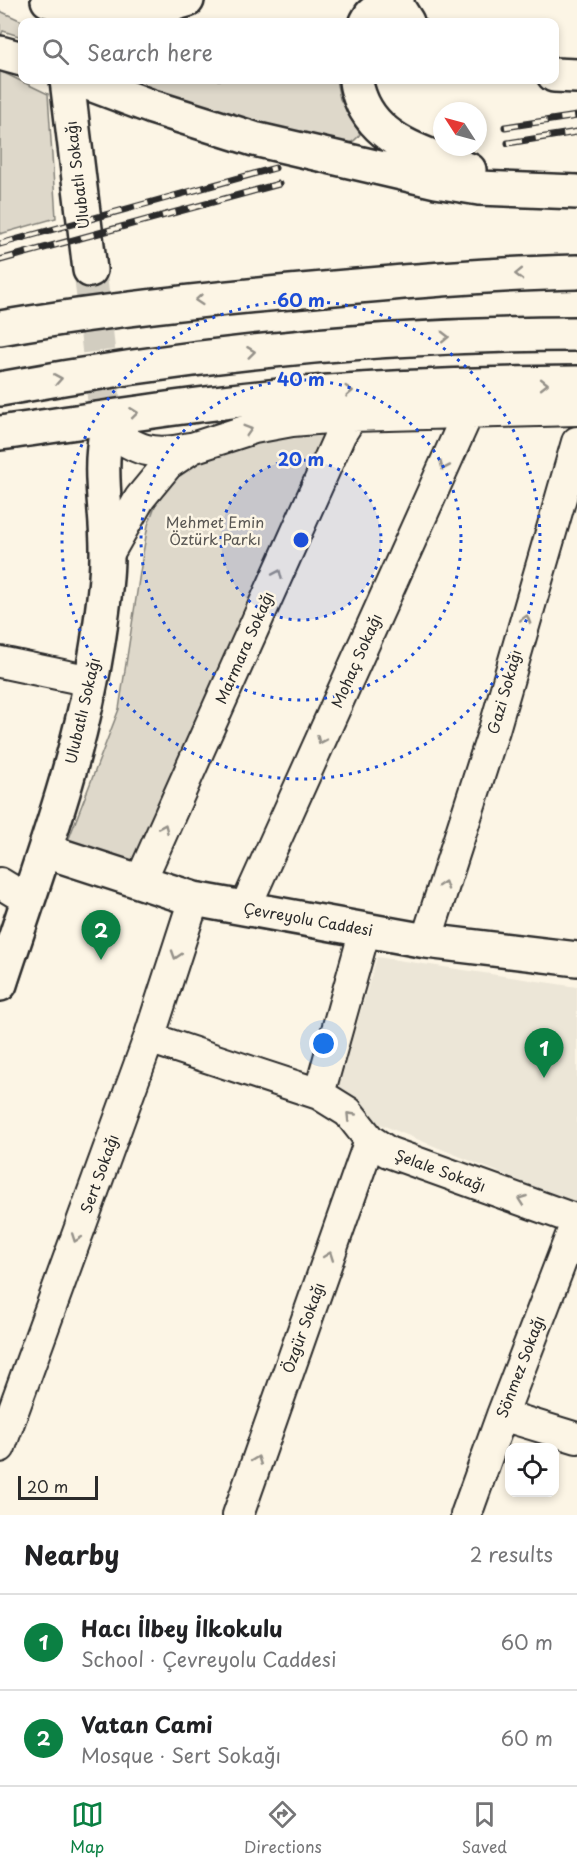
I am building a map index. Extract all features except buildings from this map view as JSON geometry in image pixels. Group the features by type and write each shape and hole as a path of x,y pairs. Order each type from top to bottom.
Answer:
{"main road":[{"path":"48,0 105,18"},
{"path":"48,0 53,18"},
{"path":"120,18 187,0"},
{"path":"369,18 388,0"},
{"path":"397,0 397,6 404,18"},
{"path":"559,75 577,76"},
{"name":"Ulubatlı Sokağı","path":"67,84 90,270"},
{"path":"92,84 153,107 254,138 436,181 526,192 577,192"},
{"path":"357,84 364,108 393,139 415,151 526,192"},
{"path":"0,328 172,303 450,278 577,272"},
{"path":"0,389 63,378 277,349 425,338 577,334"},
{"path":"0,434 195,405 303,394 486,384 577,383"},
{"name":"Ulubatlı Sokağı","path":"0,984 46,850 76,752 91,681 98,641 107,556 103,446 107,429"},
{"name":"Çevreyolu Caddesi","path":"46,850 194,899 426,941 577,959"}],"street":[{"path":"107,429 140,450 159,453 192,448 254,428 292,421 352,416 577,410"},
{"name":"Mohaç Sokağı","path":"244,908 468,413"},
{"name":"Marmara Sokağı","path":"140,882 335,446 352,416"},
{"name":"Gazi Sokağı","path":"426,941 495,730 577,442"},
{"path":"107,556 140,498 168,464 192,448"},
{"path":"0,662 91,681"},
{"path":"0,883 28,900"},
{"name":"Sert Sokağı","path":"0,1447 149,1038 194,899"},
{"path":"319,1094 365,930"},
{"name":"Şelale Sokağı","path":"149,1038 319,1094 348,1112 370,1140 388,1152 577,1220"},
{"name":"Özgür Sokağı","path":"238,1515 370,1140"},
{"name":"Sönmez Sokağı","path":"466,1515 577,1220"},
{"path":"502,1415 577,1438"}],"shaded area":[{"path":"377,957 577,987 577,1204 370,1120 338,1086"}],"green space":[{"path":"0,11 18,19 18,36 3,31 0,38"},
{"path":"0,71 18,80 18,84 27,84 48,94 56,218 0,234"},
{"path":"337,84 340,99 360,134 350,143 328,142 205,109 130,85"},
{"name":"Mehmet Emin Öztürk Parkı","path":"333,432 135,867 66,846 119,709 148,525 159,495 187,466 229,447 277,438"}],"tunnel":[{"path":"90,270 107,429"}],"railway":[{"path":"505,127 577,116"},
{"path":"508,143 577,132"},
{"path":"0,244 275,168"},
{"path":"0,260 279,184"}],"place":[{"name":"Vatan Cami","path":"101,960"},
{"name":"Hacı İlbey İlkokulu","path":"544,1078"}]}
